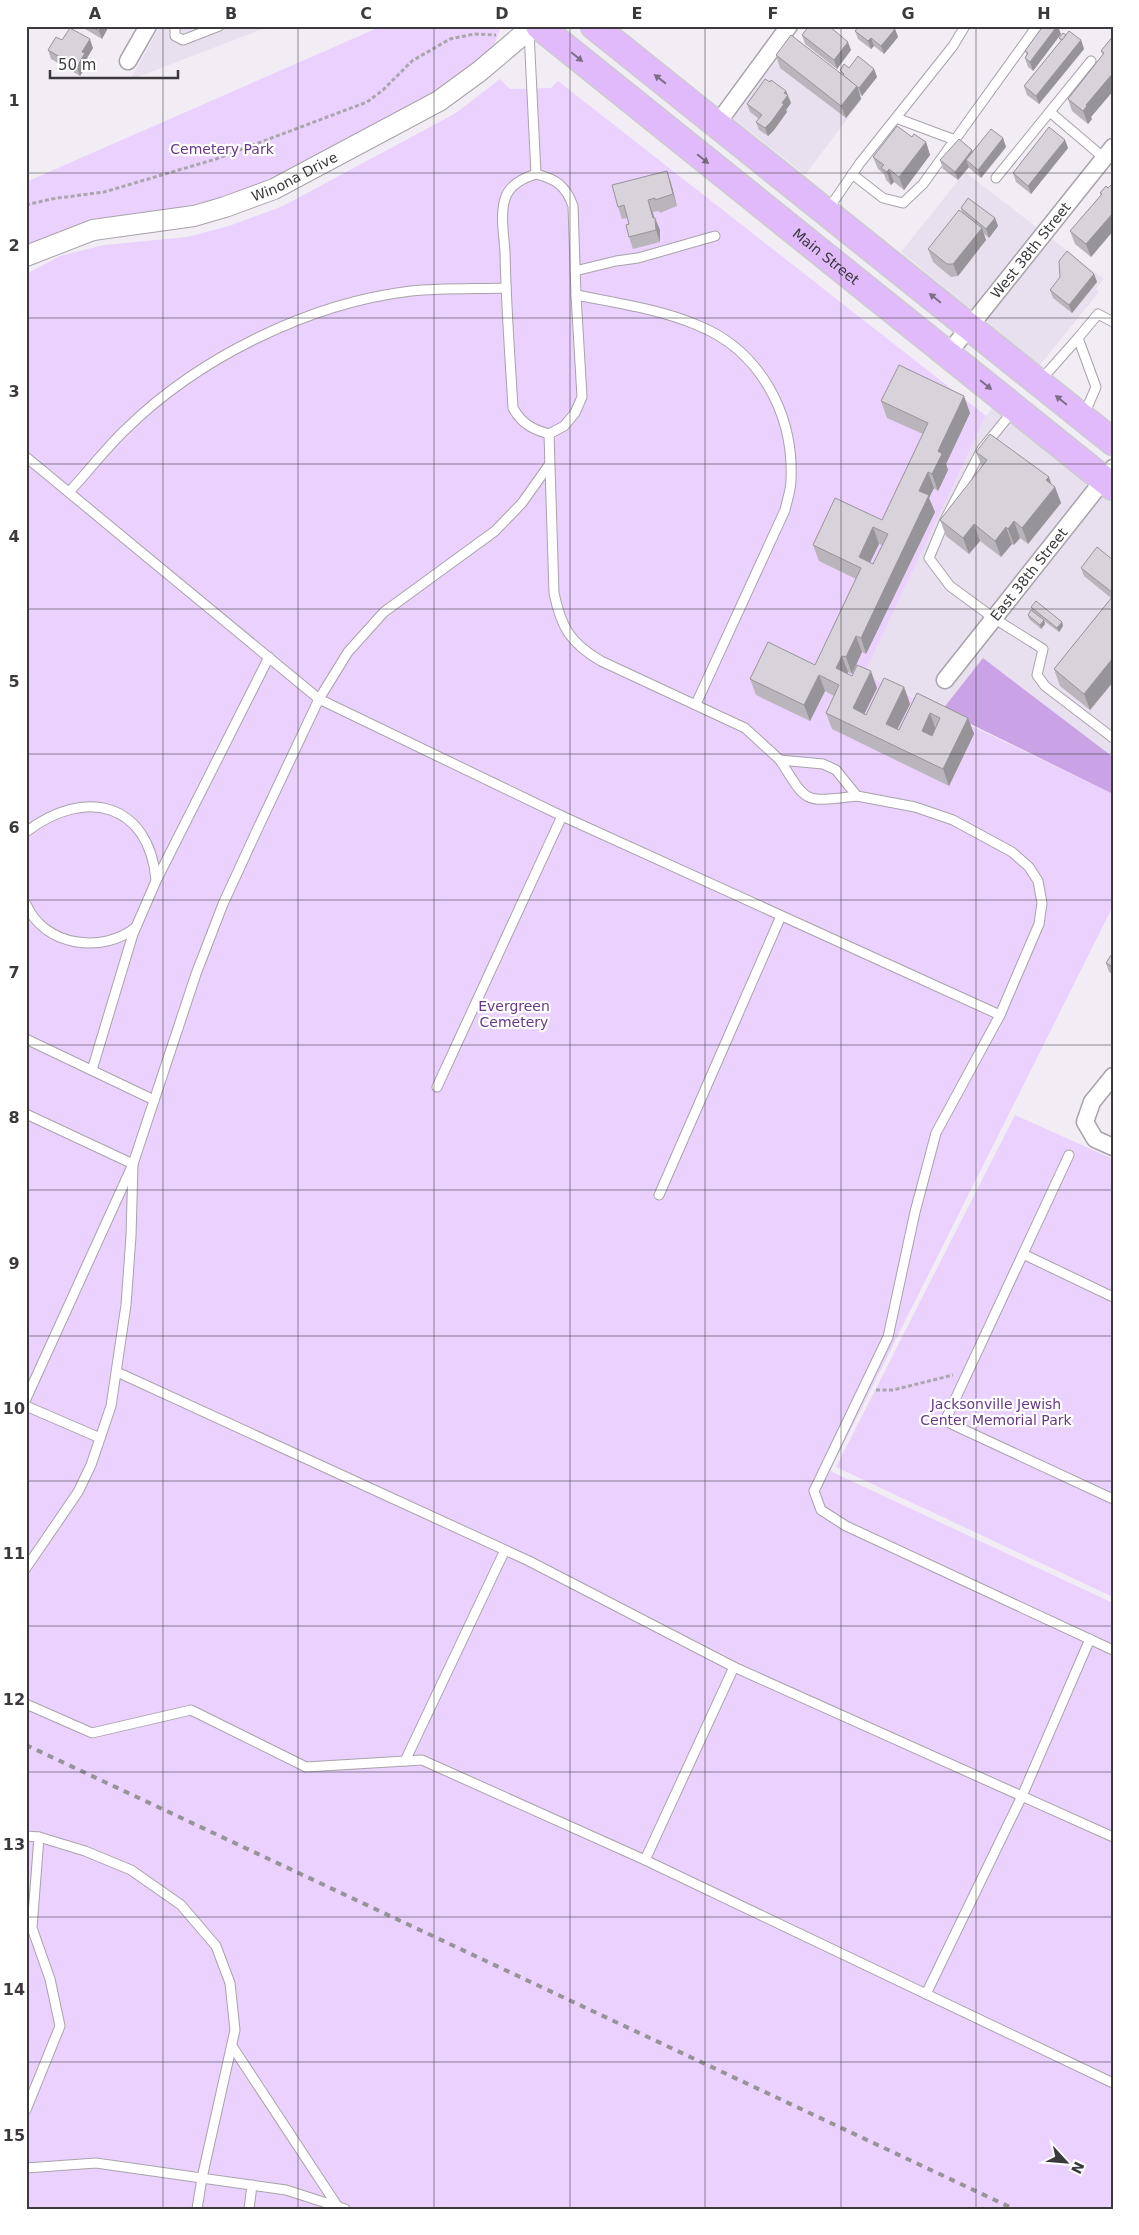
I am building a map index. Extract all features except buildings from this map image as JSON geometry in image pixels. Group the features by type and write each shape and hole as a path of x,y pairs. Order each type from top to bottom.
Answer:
{"main road":[{"path":"594,26 1113,442"},
{"name":"Main Street","path":"533,27 1015,408 1110,478"}],"street":[{"path":"128,60 148,26"},
{"path":"717,124 789,26"},
{"name":"Winona Drive","path":"26,256 93,230 194,216 274,189 439,101 480,71 533,27"},
{"name":"West 38th Street","path":"948,355 1108,152"},
{"name":"East 38th Street","path":"945,680 1110,478"},
{"path":"1113,1076 1092,1102 1084,1122 1095,1139 1113,1147"}],"lane":[{"path":"175,26 176,36 183,40 219,26"},
{"path":"827,211 852,174 953,46 965,26"},
{"path":"852,174 884,198 903,203 923,184 1037,26"},
{"path":"533,27 536,174"},
{"path":"996,178 1091,61"},
{"path":"1050,112 1108,152"},
{"path":"896,118 955,140"},
{"path":"536,174 549,177 560,184 568,193 573,206 575,271 582,397 575,413 564,426 549,434 534,429 521,421 513,408 506,288 505,199 512,187 523,178 536,174"},
{"path":"575,271 616,261 638,258 715,236"},
{"path":"69,492 125,430 168,392 231,352 284,325 315,313 411,291 506,288"},
{"path":"576,294 649,309 698,325 721,337 758,370 774,394 786,422 791,455 791,483 785,510 696,704"},
{"path":"1039,382 1098,314 1113,322"},
{"path":"1078,338 1096,387 1083,418"},
{"path":"1015,408 982,449 945,520 929,558 950,586 994,619 1043,649 1037,675 1045,686 1113,738"},
{"path":"549,434 554,593 559,617 570,637 583,650 601,661 745,728 780,760 800,792 815,801 857,796 915,807 953,820 1012,852 1029,867 1038,881 1042,902 1039,924 1000,1015 936,1133 915,1212 888,1337 814,1491 820,1510 846,1526 1113,1650"},
{"path":"26,458 319,698 562,816 1000,1015"},
{"path":"26,1399 133,1164 196,974 223,904 319,698 348,652 379,618 413,590 495,531 522,503 549,465"},
{"path":"92,1070 137,926 156,880 269,657"},
{"path":"780,760 822,764 836,770 857,796"},
{"path":"26,832 47,819 79,807 93,806 108,810 132,822 142,834 154,860 156,880"},
{"path":"437,1087 562,816"},
{"path":"26,904 39,924 53,934 70,940 103,943 119,939 137,926"},
{"path":"659,1195 781,916"},
{"path":"26,1039 154,1100"},
{"path":"26,1114 133,1164"},
{"path":"1069,1155 945,1421 1113,1499"},
{"path":"26,1568 78,1492 91,1465 110,1406 126,1305 131,1236 133,1164"},
{"path":"1023,1254 1113,1297"},
{"path":"116,1372 505,1550 734,1667 1113,1837"},
{"path":"26,1406 100,1438"},
{"path":"405,1761 505,1550"},
{"path":"926,1994 1022,1796 1090,1639"},
{"path":"645,1860 734,1667"},
{"path":"26,1704 92,1733 191,1710 306,1767 422,1760 645,1860 1113,2083"},
{"path":"26,1836 39,1837 85,1851 131,1870 181,1905 216,1946 230,1983 235,2030 202,2178 197,2209"},
{"path":"26,2110 60,2026 50,1979 32,1928 39,1837"},
{"path":"26,1938 32,1928"},
{"path":"232,2046 342,2208"},
{"path":"26,2168 96,2163 286,2190 342,2208"},
{"path":"249,2209 252,2185"}],"path":[{"path":"26,205 51,199 104,192 216,159 367,102 383,90 412,61 450,38 474,34 499,35"},
{"path":"863,1389 893,1390 969,1370"}],"shaded area":[{"path":"160,26 270,26 130,80"},
{"path":"790,42 863,98 805,175 733,118"},
{"path":"965,172 1104,279 1096,289 1099,292 1040,365 901,252"},
{"path":"993,407 1113,505 1113,757 983,658 942,710 864,674 986,416"},
{"path":"983,658 1113,757 1113,794 942,710"}],"green space":[{"name":"Cemetery Park","path":"382,26 501,26 495,43 488,54 460,79 301,164 231,197 160,211 26,248 26,182"},
{"name":"Evergreen Cemetery","path":"500,79 510,89 551,88 558,81 986,416 864,674 1113,794 1113,906 830,1471 1113,1603 1113,2209 26,2209 26,274 60,256 104,245 187,237 229,226 283,206 456,113"},
{"name":"Jacksonville Jewish Center Memorial Park","path":"1015,1115 1113,1159 1113,1597 836,1467"}],"railway":[{"path":"26,1745 1014,2209"}]}
